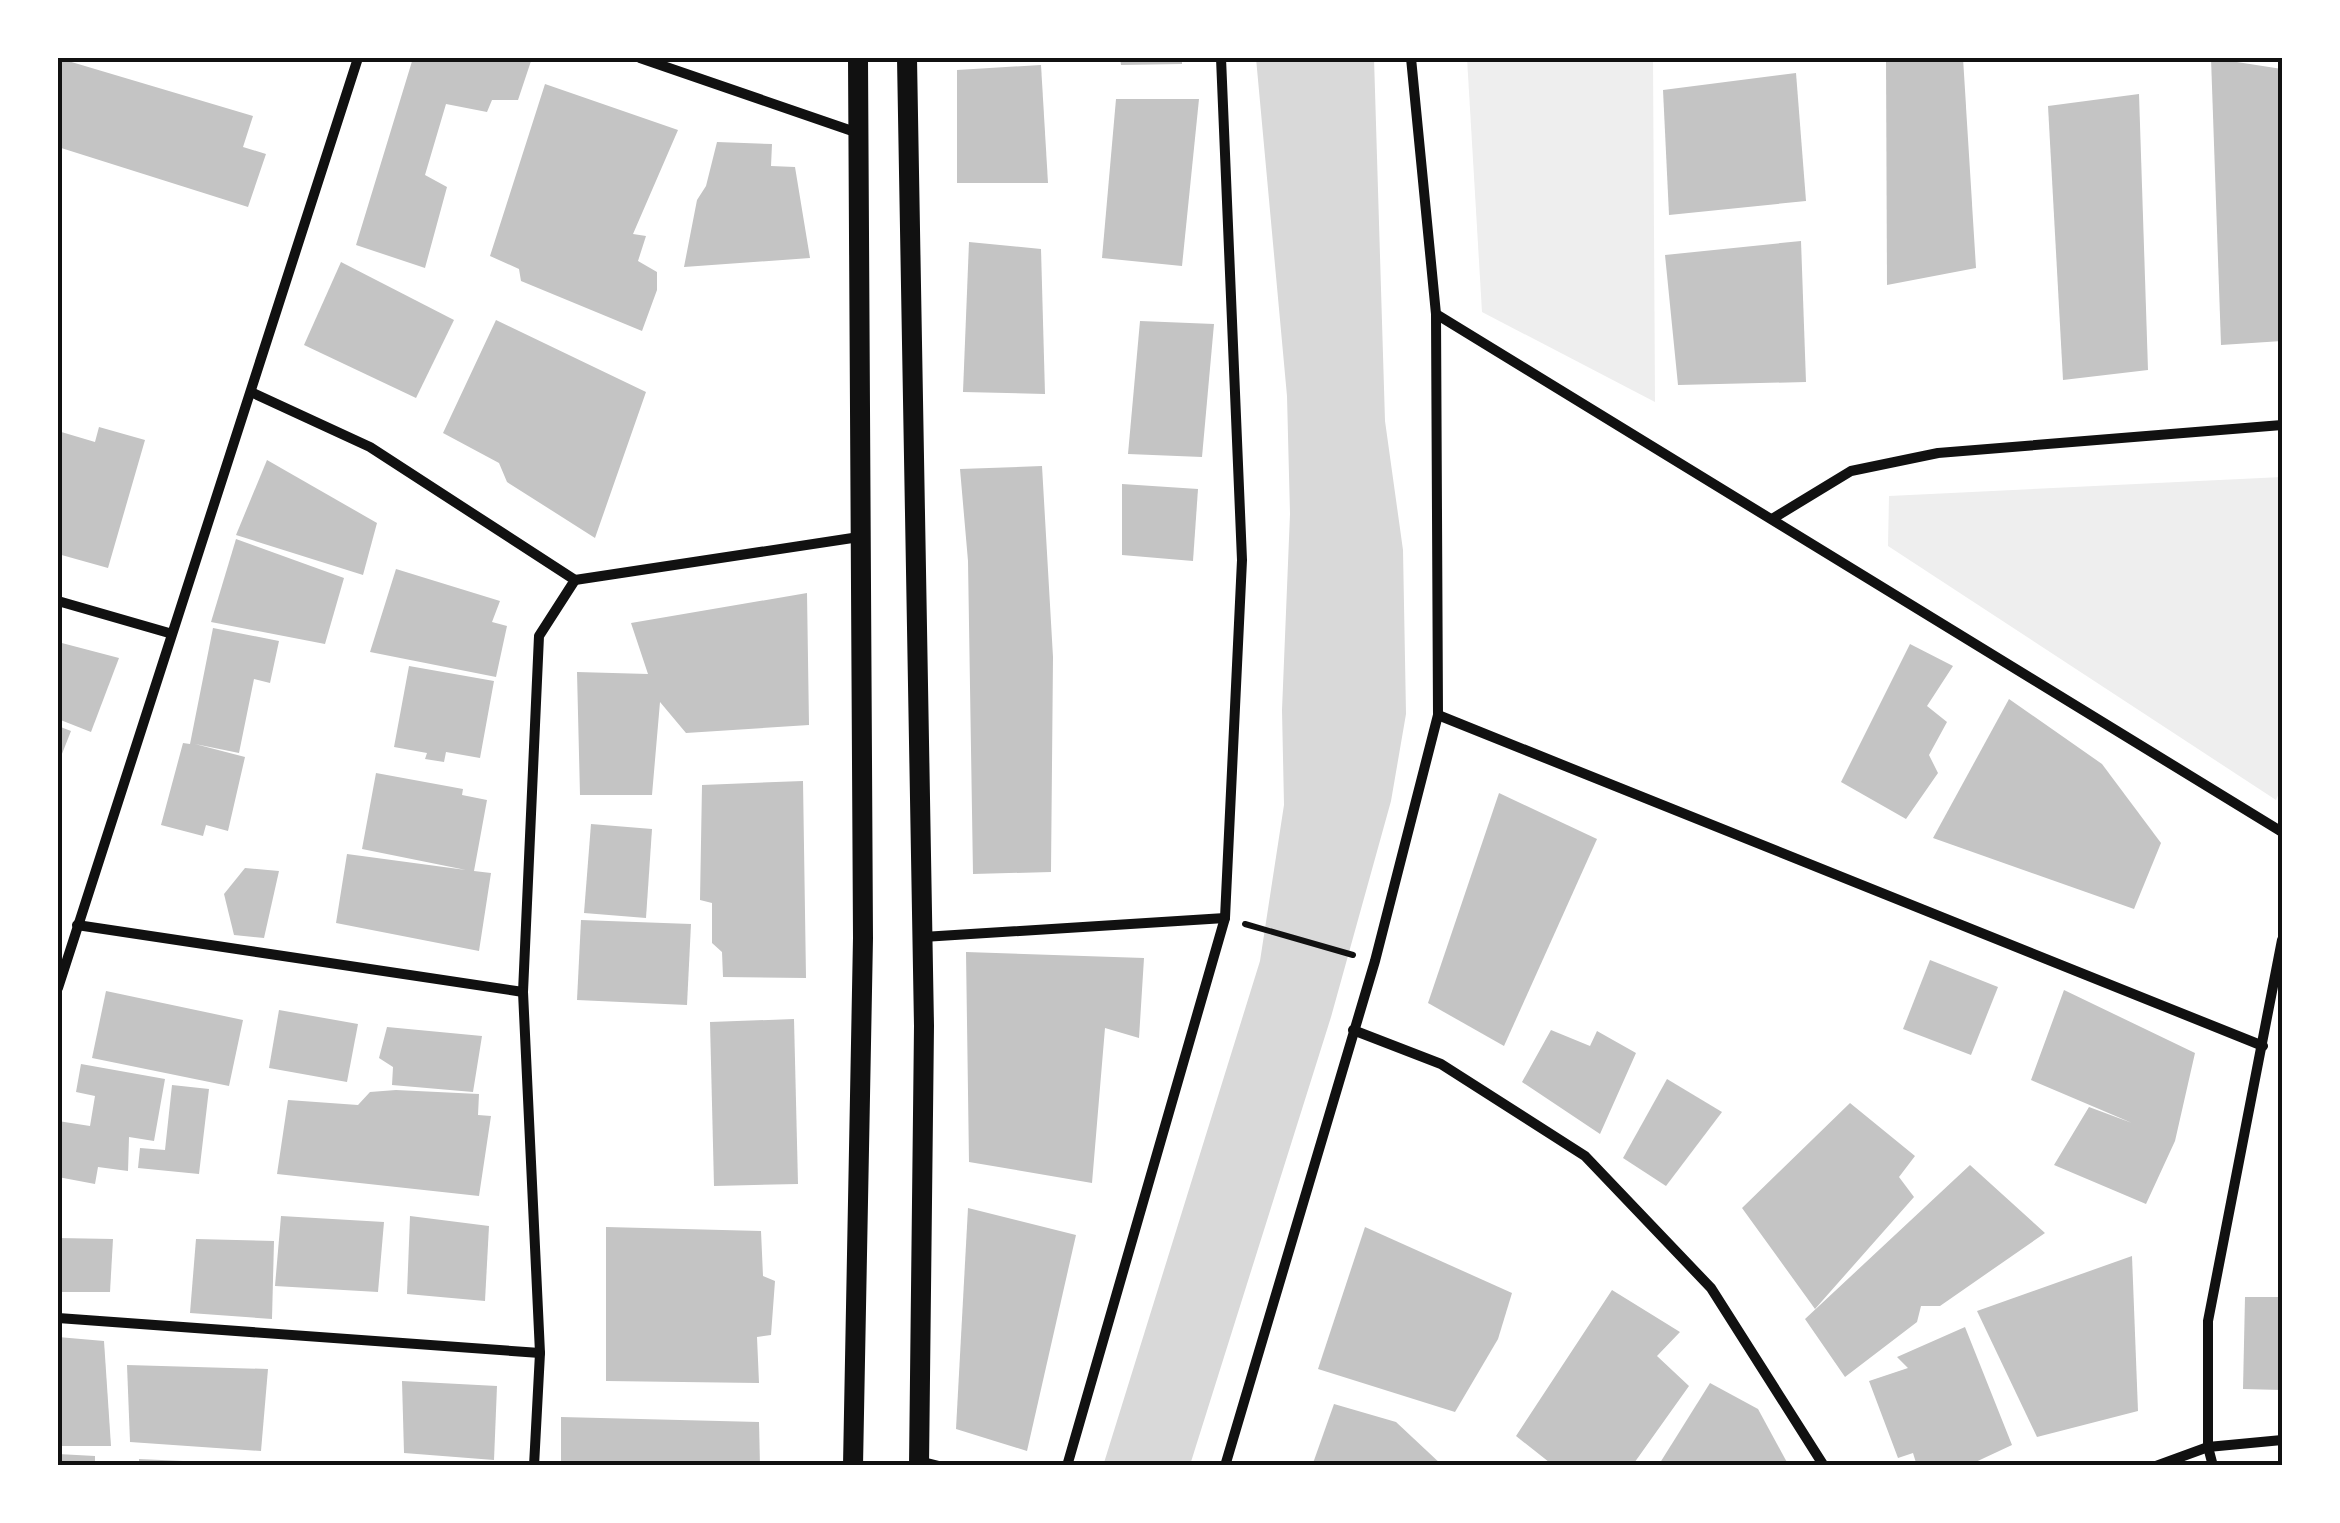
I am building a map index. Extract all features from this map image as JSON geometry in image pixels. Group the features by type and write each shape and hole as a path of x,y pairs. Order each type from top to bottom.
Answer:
{"main road":[{"path":"853,1466 862,938 858,58"},
{"path":"907,58 922,937 926,1464"}],"street":[{"path":"58,988 169,633 358,58"},
{"path":"640,58 859,133"},
{"path":"1067,1466 1225,918 1242,560 1221,58"},
{"path":"1225,1466 1375,961 1438,715 1436,314 1411,58"},
{"path":"1436,314 2282,832"},
{"path":"251,392 370,447 575,580 859,537"},
{"path":"1772,519 1851,471 1938,453 2282,426"},
{"path":"534,1466 540,1352 523,992 539,636 575,580"},
{"path":"58,601 169,633"},
{"path":"1438,715 2262,1046"},
{"path":"922,937 1225,918"},
{"path":"77,925 523,992"},
{"path":"2213,1466 2208,1447 2208,1321 2282,940"},
{"path":"1354,1030 1441,1064 1586,1156 1710,1288 1824,1466"},
{"path":"58,1318 540,1352"},
{"path":"2156,1466 2208,1447 2282,1440"}],"path":[{"path":"1225,918 1375,961"}],"shaded area":[{"path":"1256,58 1374,58 1385,421 1403,550 1406,714 1391,801 1331,1017 1190,1465 1103,1466 1260,961 1284,805 1282,710 1290,514 1287,396"},
{"path":"1467,58 1653,58 1655,402 1482,312"},
{"path":"2282,477 2282,786 2276,800 1888,546 1889,496"}],"building":[{"path":"58,58 253,116 243,147 266,154 248,207 58,147"},
{"path":"413,58 532,58 518,100 492,100 487,112 446,104 425,175 447,187 425,268 356,245"},
{"path":"1120,58 1182,58 1182,64 1121,65"},
{"path":"1886,58 1963,58 1976,268 1887,285"},
{"path":"2211,58 2282,69 2282,341 2221,345"},
{"path":"1041,65 1048,183 957,183 957,70"},
{"path":"1796,73 1806,201 1669,215 1663,90"},
{"path":"545,84 678,130 633,234 646,236 638,261 657,272 657,290 642,331 521,281 519,269 490,256"},
{"path":"2139,94 2148,370 2063,380 2048,106"},
{"path":"1116,99 1199,99 1182,266 1102,258"},
{"path":"717,142 772,144 771,166 795,167 810,258 684,267 697,200 706,186"},
{"path":"1801,241 1806,382 1678,385 1665,255"},
{"path":"969,242 1041,249 1045,394 963,392"},
{"path":"341,262 454,320 416,398 304,345"},
{"path":"496,320 646,392 595,538 507,482 499,463 443,433"},
{"path":"1140,321 1214,324 1202,457 1128,454"},
{"path":"99,427 145,440 108,568 58,554 58,431 95,442"},
{"path":"267,460 377,523 363,575 236,535"},
{"path":"1042,466 1053,657 1051,872 973,874 968,561 960,469"},
{"path":"1122,484 1198,489 1193,561 1122,555"},
{"path":"236,539 344,578 325,644 211,622"},
{"path":"396,569 500,601 492,622 507,626 496,677 370,652"},
{"path":"807,593 809,725 686,733 660,702 652,795 580,795 577,672 648,674 631,623"},
{"path":"213,628 279,641 270,683 254,679 239,753 195,744 245,757 228,831 206,825 203,836 161,825 183,743 190,744"},
{"path":"58,642 119,658 91,732 58,719"},
{"path":"1910,644 1953,666 1927,706 1947,722 1929,755 1938,773 1906,819 1841,782"},
{"path":"409,666 494,681 480,758 446,752 444,762 425,759 427,753 394,747"},
{"path":"2009,699 2102,764 2161,843 2134,909 1933,838"},
{"path":"58,726 71,731 58,764"},
{"path":"376,773 463,789 462,795 487,800 474,871 491,873 479,951 336,923 347,854 466,870 362,849"},
{"path":"803,781 806,978 723,977 722,952 712,943 712,903 700,900 702,785"},
{"path":"1499,793 1597,839 1504,1046 1428,1003"},
{"path":"591,824 652,829 646,918 584,913"},
{"path":"245,868 279,871 264,938 234,935 224,894"},
{"path":"581,920 691,924 687,1005 577,1000"},
{"path":"966,952 1144,958 1139,1038 1105,1028 1092,1183 969,1162"},
{"path":"1930,960 1998,987 1971,1055 1903,1029"},
{"path":"2064,990 2195,1053 2175,1141 2146,1204 2054,1165 2089,1107 2132,1123 2031,1080"},
{"path":"106,991 243,1020 229,1086 92,1058"},
{"path":"279,1010 358,1024 347,1082 269,1068"},
{"path":"794,1019 798,1184 714,1186 710,1022"},
{"path":"387,1027 482,1036 473,1092 392,1085 393,1067 379,1058"},
{"path":"1551,1030 1590,1046 1597,1031 1636,1053 1600,1134 1522,1082"},
{"path":"81,1064 165,1079 154,1141 129,1137 128,1171 98,1167 95,1184 58,1177 58,1121 90,1126 95,1096 76,1092"},
{"path":"1667,1079 1722,1112 1666,1186 1623,1158"},
{"path":"172,1085 209,1089 199,1174 138,1168 140,1148 165,1150"},
{"path":"370,1092 479,1094 478,1115 491,1116 479,1196 277,1174 288,1100 358,1105"},
{"path":"1850,1103 1915,1156 1899,1177 1914,1197 1815,1309 1742,1208"},
{"path":"1970,1165 2045,1233 1940,1306 1921,1306 1917,1322 1845,1377 1805,1319"},
{"path":"968,1208 1076,1235 1027,1451 956,1429"},
{"path":"281,1216 384,1222 378,1292 275,1286"},
{"path":"410,1216 489,1226 485,1301 407,1294"},
{"path":"606,1227 761,1231 763,1276 775,1281 771,1335 757,1337 759,1383 606,1381"},
{"path":"1365,1227 1512,1293 1498,1339 1455,1412 1318,1369"},
{"path":"58,1238 113,1239 110,1292 58,1292"},
{"path":"196,1239 274,1241 272,1319 190,1313"},
{"path":"2132,1256 2138,1411 2037,1437 1977,1311"},
{"path":"1612,1290 1680,1332 1657,1356 1689,1386 1632,1466 1554,1466 1516,1436"},
{"path":"2245,1297 2282,1297 2282,1390 2243,1389"},
{"path":"1965,1327 2012,1445 1967,1466 1917,1466 1913,1453 1898,1458 1869,1381 1908,1368 1897,1357"},
{"path":"58,1337 104,1341 111,1446 58,1446"},
{"path":"127,1365 268,1369 261,1451 130,1442"},
{"path":"402,1381 497,1386 494,1460 404,1453"},
{"path":"1710,1383 1758,1409 1789,1466 1658,1466"},
{"path":"1334,1404 1396,1422 1443,1466 1312,1466"},
{"path":"561,1417 759,1422 760,1466 561,1466"},
{"path":"58,1454 95,1456 95,1466 58,1466"},
{"path":"139,1459 183,1461 184,1466 139,1466"}]}
